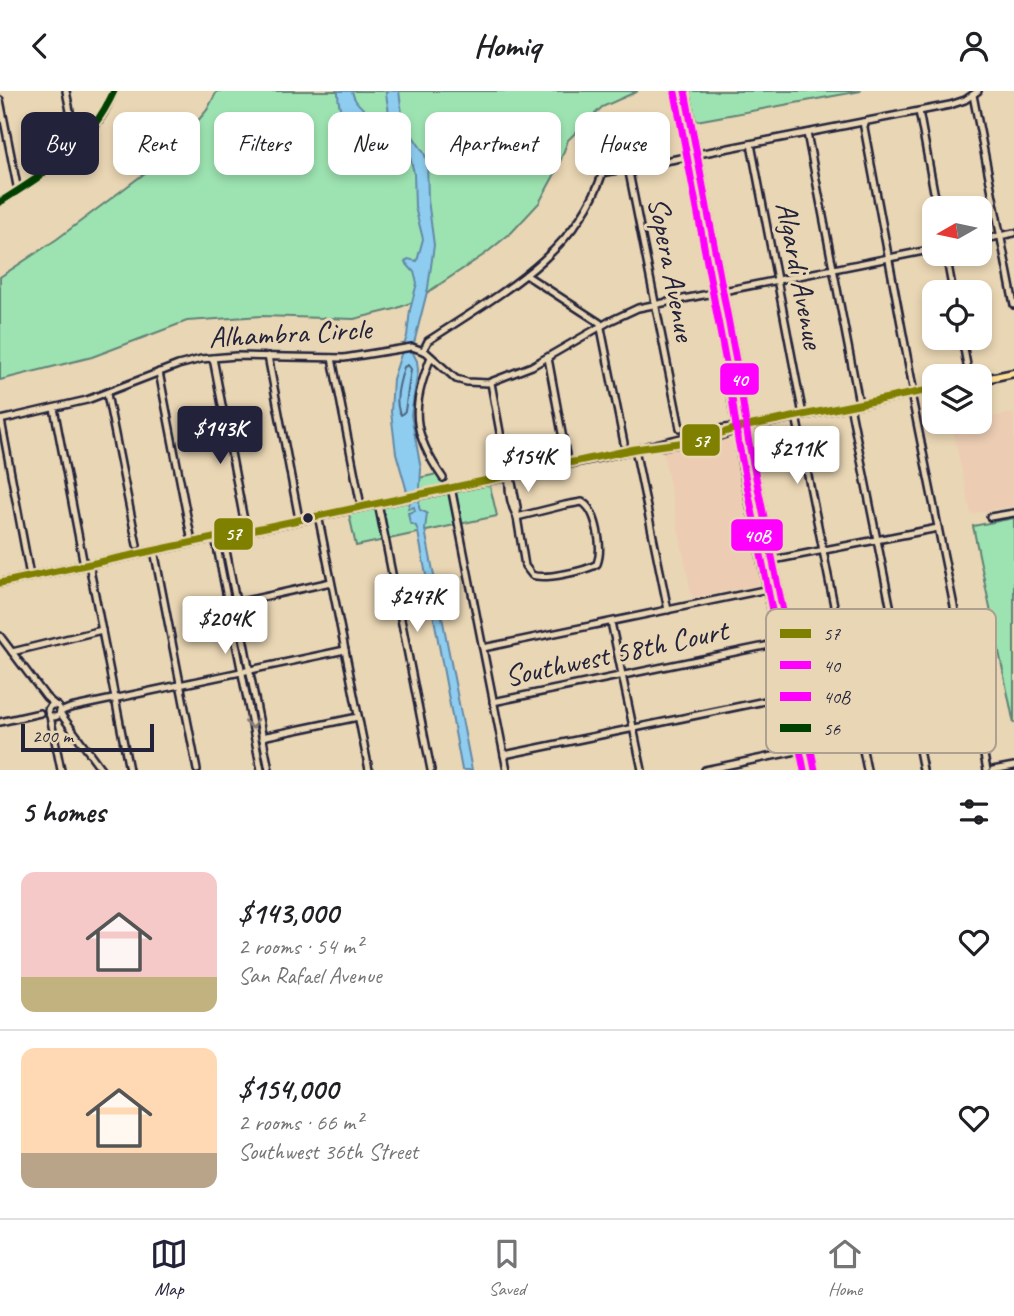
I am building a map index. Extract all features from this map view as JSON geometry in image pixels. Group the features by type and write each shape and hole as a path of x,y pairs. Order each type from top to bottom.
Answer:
{"main road":[{"path":"676,91 685,157 714,292 754,523 772,609"},
{"path":"685,91 746,427 782,609"},
{"path":"992,378 1014,373"},
{"path":"0,583 509,475 635,449 663,446 731,427 746,427 922,391"},
{"path":"754,523 767,531"},
{"path":"756,532 769,540"}],"street":[{"path":"66,91 70,112"},
{"path":"99,121 114,91"},
{"path":"670,160 956,104 975,93 1014,305"},
{"path":"0,100 18,191"},
{"path":"919,111 935,196"},
{"path":"863,122 954,609"},
{"path":"807,133 859,403"},
{"name":"Algardi Avenue","path":"751,144 778,279 835,609"},
{"path":"0,202 41,175"},
{"path":"423,351 428,341 495,299 553,252 588,205 601,175"},
{"name":"Sopera Avenue","path":"629,175 680,428"},
{"path":"992,238 1014,233"},
{"path":"506,465 491,383 548,358 601,326 634,310 655,305 922,251"},
{"path":"526,275 593,317 601,326 624,443"},
{"name":"Alhambra Circle","path":"0,420 107,394 178,365 213,358 332,358 365,356 403,347 415,348 423,351 445,371 460,380 491,383"},
{"path":"268,356 299,519"},
{"path":"431,357 421,387 416,424 424,449 443,478"},
{"path":"213,358 246,531"},
{"path":"332,358 361,506"},
{"path":"548,358 566,455"},
{"path":"159,372 192,542"},
{"path":"107,394 137,545"},
{"path":"850,405 891,609"},
{"path":"54,408 129,770"},
{"path":"0,420 30,576"},
{"path":"635,449 668,610"},
{"path":"509,475 510,498 517,517 525,566 531,575 542,577 597,564 600,553 594,519 587,504 573,503 517,517"},
{"path":"451,487 507,770"},
{"path":"378,503 430,770"},
{"path":"990,517 1014,513"},
{"path":"318,515 369,770"},
{"path":"773,560 938,528"},
{"path":"219,536 236,603 269,770"},
{"path":"219,536 241,671 261,770"},
{"path":"154,550 197,770"},
{"path":"236,603 331,582"},
{"path":"483,648 778,587"},
{"path":"611,622 642,770"},
{"path":"12,652 102,631"},
{"path":"0,636 46,697 54,712 102,770"},
{"name":"Southwest 58th Court","path":"494,702 766,646"},
{"path":"0,722 345,650"},
{"path":"504,755 766,702"},
{"path":"54,712 53,727 61,770"},
{"path":"262,737 358,717"},
{"path":"705,770 786,753"},
{"path":"993,770 1014,766"}],"shaded area":[{"path":"1014,413 1014,506 971,514 954,434 992,434 992,417"},
{"path":"727,438 733,442 760,581 757,585 692,598 663,451"}],"green space":[{"path":"217,91 638,91 602,107 597,112 575,112 575,133 568,140 561,159 561,112 425,112 425,175 554,175 539,203 512,232 485,254 413,302 354,319 262,316 187,321 92,357 0,380 0,277 57,239 142,175 200,175 200,118"},
{"path":"690,91 861,91 696,121"},
{"path":"442,473 446,492 489,482 497,516 356,546 349,514 408,501 405,481"},
{"path":"1014,518 1014,724 996,637 996,609 990,609 973,526"}],"water":[{"path":"338,91 352,91 365,112 342,112"},
{"path":"386,91 399,91 402,112 389,112"},
{"path":"411,133 425,156 434,245 428,288 412,351 418,370 411,415 421,469 419,507 427,513 425,530 472,770 462,770 418,532 416,526 410,523 408,513 415,511 414,507 408,509 410,502 396,453 391,412 393,379 407,336 417,283 414,272 405,262 408,259 417,261 423,239 415,207"}],"transit line":[{"name":"56","path":"0,202 51,168 80,142 93,127 114,91"},
{"name":"40","path":"685,91 740,382 748,438 783,609"},
{"name":"40B","path":"675,93 772,609"},
{"name":"57","path":"0,583 635,449 701,440 737,428 922,391"},
{"name":"40B","path":"801,753 804,770"},
{"name":"40","path":"812,753 815,770"}]}
